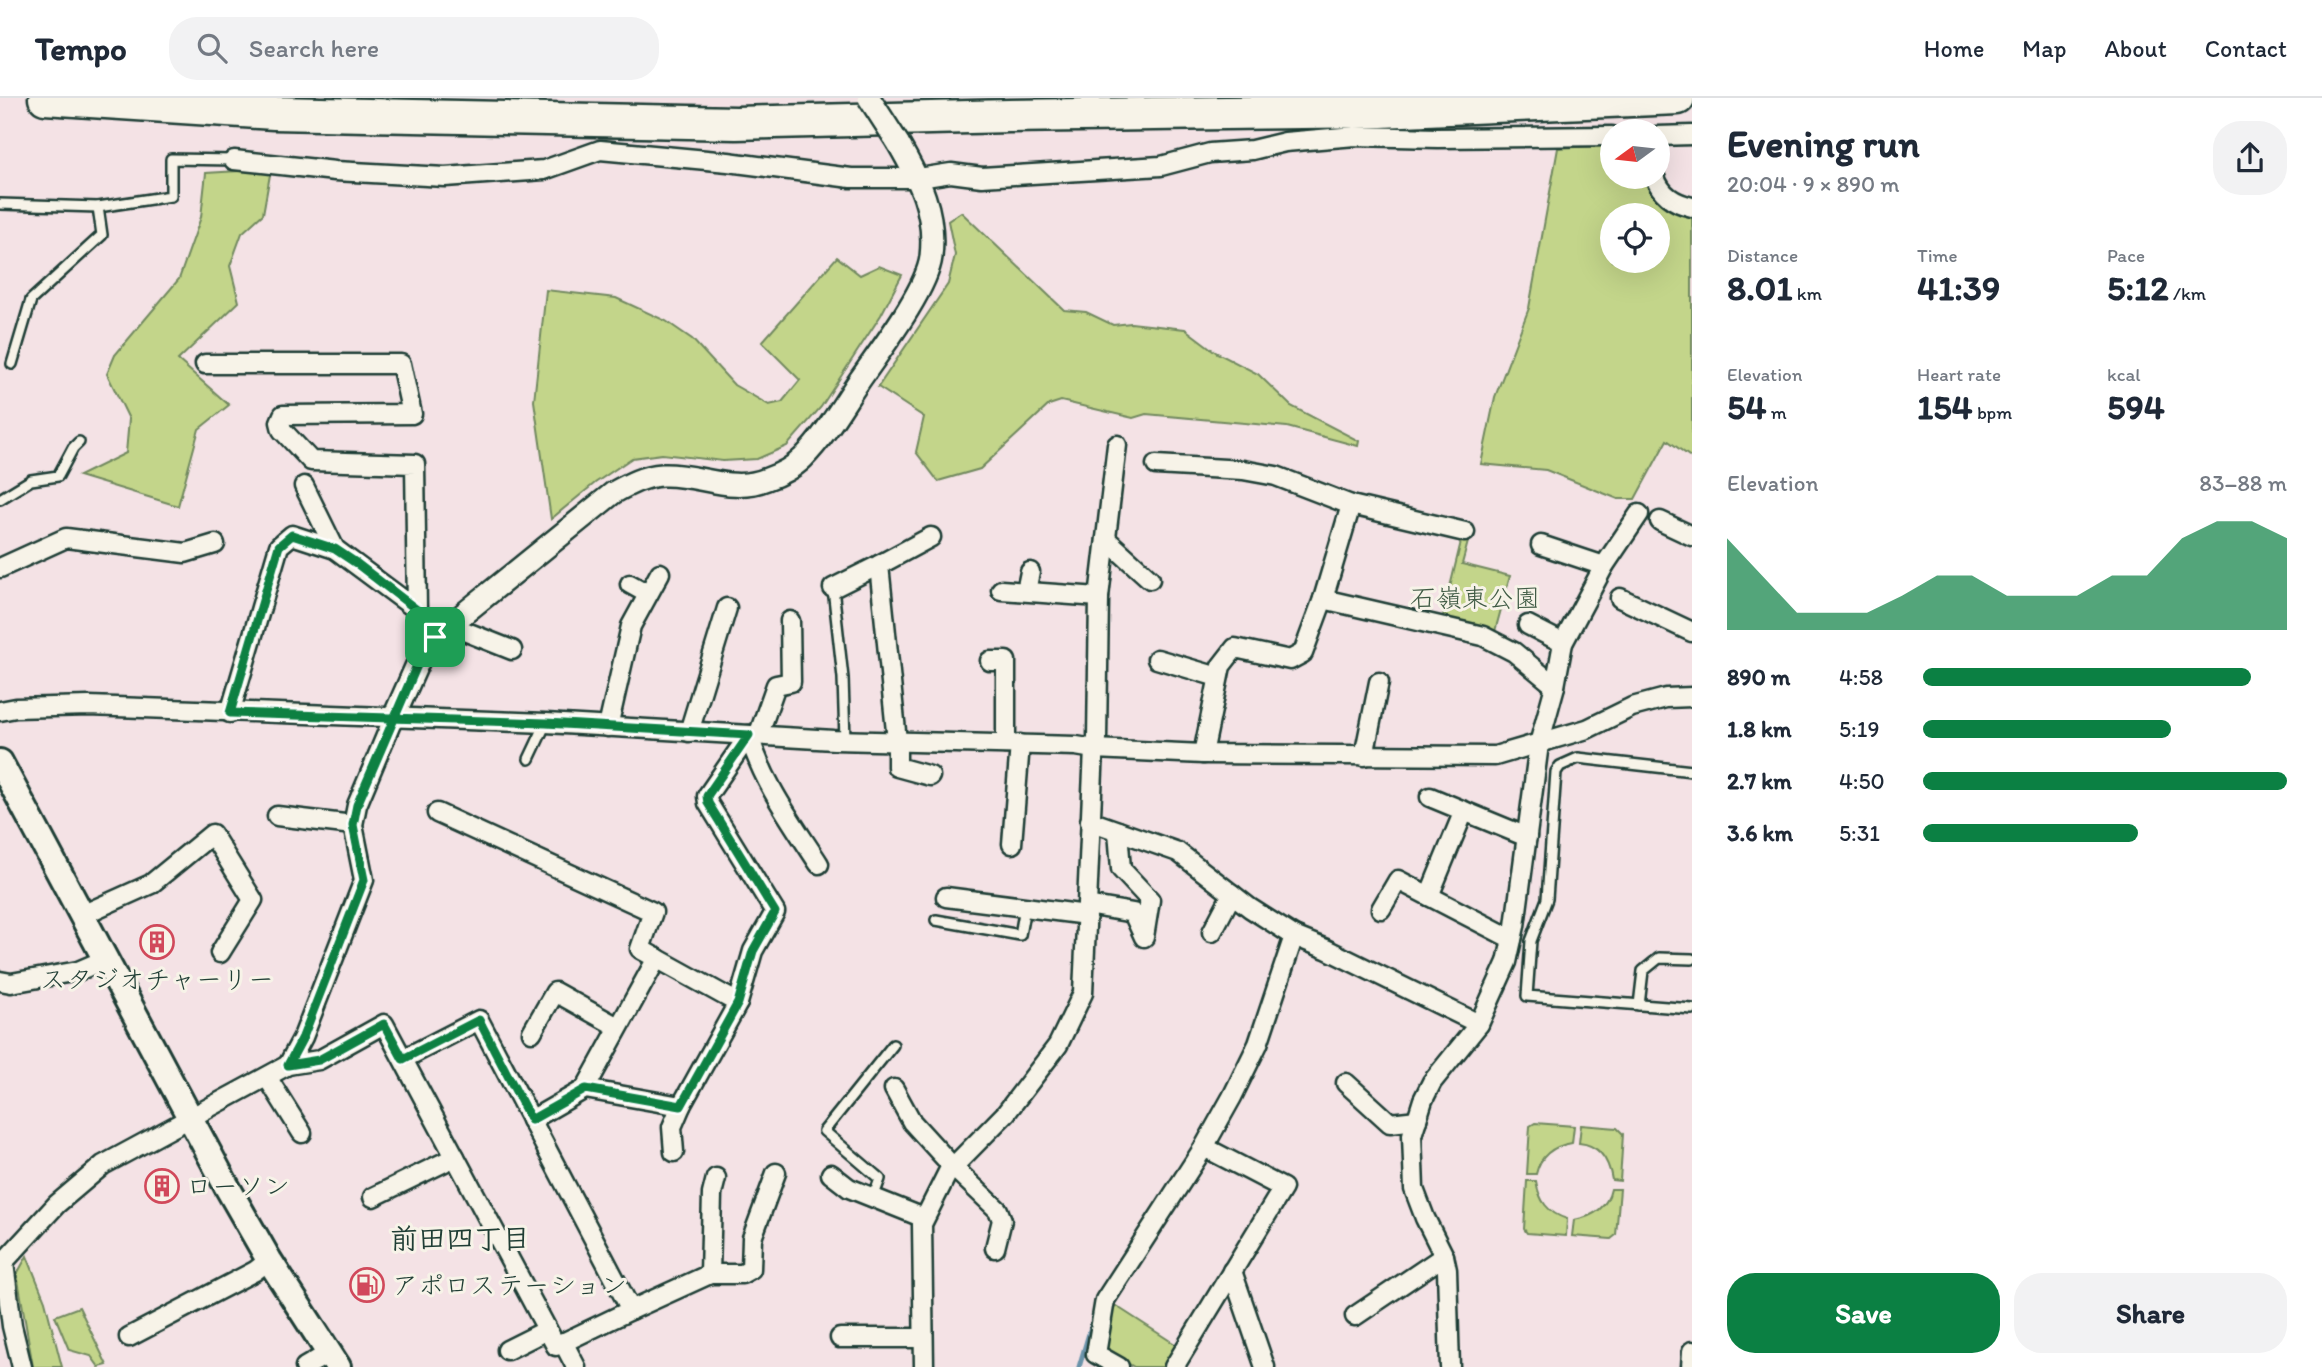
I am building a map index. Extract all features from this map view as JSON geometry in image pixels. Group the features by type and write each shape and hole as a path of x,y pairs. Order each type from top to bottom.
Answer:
{"highway":[{"path":"45,98 274,113 736,123 1381,111 1678,98"}],"main road":[{"path":"0,762 190,1119 269,1260 333,1360"}],"street":[{"path":"288,1065 303,1037 364,880 353,825 357,805 424,649 442,631 613,493 635,481 664,475 750,485 780,474 802,459 835,417 921,287 931,261 929,210 919,178 869,98"},
{"path":"1670,135 1692,135"},
{"path":"234,160 334,171 445,177 544,170 600,149 851,178 919,178 950,173 982,177 1161,166 1210,153 1252,149 1285,142 1355,136 1600,136"},
{"path":"1662,189 1666,196 1692,206"},
{"path":"205,364 401,365 412,414 283,415 280,422 282,430 311,461 415,464 417,610"},
{"path":"924,1367 921,1246 924,1218 948,1172 1006,1113 1059,1045 1083,993 1094,748 1097,738 1099,597 1117,445"},
{"path":"1156,465 1243,470 1265,474 1313,489 1351,505 1465,532"},
{"path":"304,486 335,549"},
{"path":"1203,754 1220,666 1235,649 1290,660 1303,653 1323,600 1351,505"},
{"path":"1450,1367 1447,1270 1444,1256 1414,1189 1412,1135 1432,1082 1479,1024 1507,962 1539,744 1555,686 1563,643 1604,566 1639,514"},
{"path":"1660,521 1692,536"},
{"path":"230,713 279,546 292,535 335,549 394,590 442,631 512,650"},
{"path":"833,588 931,537"},
{"path":"0,568 66,538 185,553 215,544"},
{"path":"1106,539 1150,579"},
{"path":"1541,545 1604,566"},
{"path":"879,565 897,741 897,766 930,776"},
{"path":"1026,592 1030,572"},
{"path":"608,727 631,626 660,573"},
{"path":"630,584 648,594"},
{"path":"1001,590 1099,597"},
{"path":"1620,598 1692,632"},
{"path":"1323,600 1483,636 1514,652 1555,686"},
{"path":"690,732 727,608"},
{"path":"674,1152 672,1127 738,1003 753,951 775,912 708,803 707,796 754,735 776,685 791,682 790,621"},
{"path":"1528,625 1563,643"},
{"path":"1157,659 1218,677"},
{"path":"1005,661 1013,744 1012,844"},
{"path":"1364,756 1378,682"},
{"path":"0,711 89,706 546,723 845,740 1076,746 1203,754 1495,756 1587,729 1632,708 1666,698 1692,697"},
{"path":"754,735 757,762 770,788 819,864"},
{"path":"1430,797 1527,837"},
{"path":"1429,896 1464,811"},
{"path":"438,813 653,912 640,949 738,1003"},
{"path":"277,817 353,825"},
{"path":"1090,821 1178,852 1293,936 1326,949 1479,1024"},
{"path":"946,897 1025,907 1133,913 1144,936 1150,900 1121,869 1118,831"},
{"path":"82,915 151,884 212,834 253,900 220,953"},
{"path":"1381,909 1398,880 1512,939"},
{"path":"1212,932 1233,894"},
{"path":"1119,1367 1096,1354 1105,1300 1204,1147 1232,1097 1258,1044 1293,936"},
{"path":"531,1120 586,1089 657,958"},
{"path":"0,981 11,983 78,971 106,959"},
{"path":"531,1032 555,992 618,1027"},
{"path":"403,1059 479,1020 631,1310"},
{"path":"22,1367 2,1264 57,1204 103,1165 288,1065 319,1060 384,1024 555,1346 710,1274 742,1274 751,1269 752,1238 776,1173"},
{"path":"267,1077 302,1133"},
{"path":"1346,1083 1390,1123 1417,1120"},
{"path":"586,1089 681,1106"},
{"path":"894,1089 912,1122 953,1167 998,1210 1002,1220 995,1248"},
{"path":"1174,1367 1283,1188 1204,1147"},
{"path":"373,1197 455,1157"},
{"path":"831,1174 849,1188 924,1218"},
{"path":"710,1274 712,1194 716,1178"},
{"path":"1355,1316 1444,1256"},
{"path":"129,1337 255,1271 269,1260"},
{"path":"1232,1271 1265,1367"},
{"path":"507,1350 547,1330"},
{"path":"840,1338 923,1338"},
{"path":"563,1342 576,1367"},
{"path":"1691,1367 1692,1352"},
{"path":"305,1367 333,1360"}],"lane":[{"path":"0,204 97,207 172,196 171,159 234,160"},
{"path":"12,363 31,300 102,235 97,207"},
{"path":"0,499 31,480 58,476 79,442"},
{"path":"833,588 843,678 845,740"},
{"path":"529,759 546,723"},
{"path":"1692,771 1578,758 1560,766 1556,772 1547,899 1531,941 1527,996 1692,1009"},
{"path":"936,919 1020,934 1025,907"},
{"path":"1639,1005 1643,971 1659,958 1692,959"},
{"path":"873,1198 880,1179 824,1131 893,1045"}],"green space":[{"path":"1600,146 1600,189 1651,189 1668,203 1600,203 1600,273 1670,273 1670,204 1692,213 1692,458 1667,440 1635,499 1618,499 1546,470 1481,464 1495,397 1529,308 1558,148"},
{"path":"271,169 263,214 242,233 230,266 239,302 178,360 229,405 199,429 178,506 79,476 126,453 129,419 107,374 115,355 179,279 201,217 206,173"},
{"path":"961,212 1064,310 1086,312 1113,325 1131,323 1185,329 1217,353 1258,374 1291,406 1359,441 1358,446 1287,427 1146,414 1133,418 1061,401 1049,405 980,469 938,481 916,452 924,417 878,387 948,284 955,255 948,221"},
{"path":"837,257 860,275 879,266 902,275 881,315 821,407 787,446 757,459 723,461 662,454 632,458 595,483 551,519 534,401 546,290 616,298 666,321 692,339 734,385 769,405 782,402 800,380 762,342"},
{"name":"石嶺東公園","path":"1465,525 1472,527 1462,564 1510,576 1494,635 1442,620"},
{"path":"1535,1123 1574,1126 1572,1143 1553,1149 1544,1157 1536,1174 1527,1174 1530,1126"},
{"path":"1581,1125 1617,1128 1623,1134 1620,1181 1612,1180 1609,1166 1598,1151 1579,1143"},
{"path":"1527,1181 1536,1181 1539,1195 1546,1205 1567,1219 1566,1236 1527,1233 1524,1229"},
{"path":"1611,1189 1620,1189 1616,1235 1611,1239 1572,1236 1574,1220 1587,1217 1603,1206"},
{"path":"27,1256 45,1301 62,1367 33,1367 17,1274"},
{"path":"1113,1304 1178,1346 1166,1367 1134,1367 1107,1350"},
{"path":"79,1307 107,1365 99,1367 91,1356 69,1350 55,1316"}],"waterway":[{"path":"1079,1367 1093,1320"}],"tunnel":[{"path":"1647,98 1648,119"}],"place":[{"name":"スタジオチャーリー","path":"157,942"},
{"name":"ローソン","path":"162,1186"},
{"name":"アポロステーション","path":"367,1285"}],"district":[{"name":"前田四丁目","path":"460,1238"}],"route":[{"path":"435,637 417,610 394,590 335,549 292,535 279,546 230,713 393,719 546,723 749,735 707,796 708,803 775,912 753,951 738,1003 681,1106 586,1089 531,1120 479,1020 403,1059 384,1024 319,1060 288,1065 303,1037 364,880 353,825 357,805 366,789 393,719 424,649 435,637"}]}
